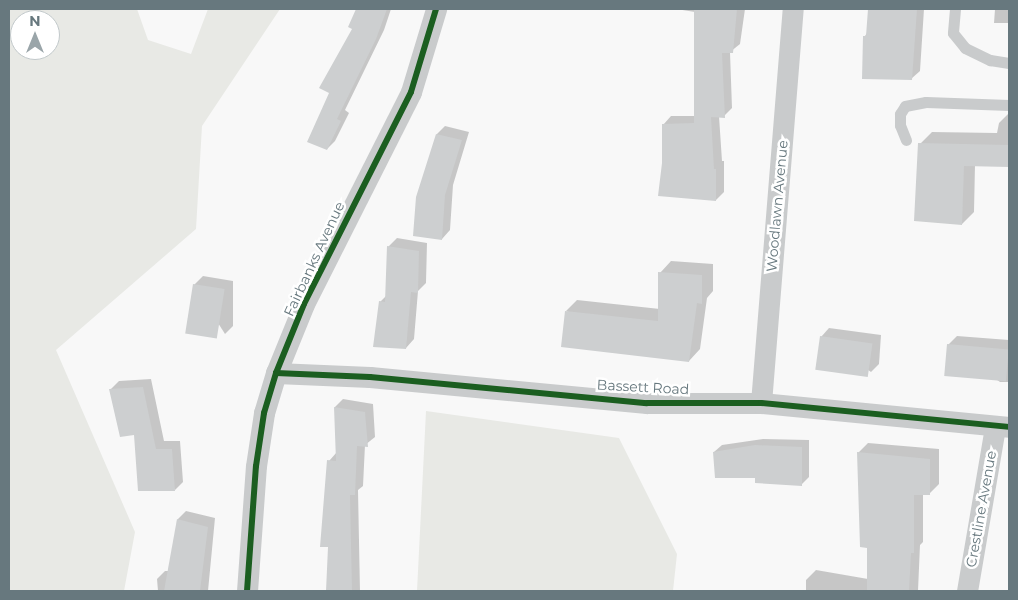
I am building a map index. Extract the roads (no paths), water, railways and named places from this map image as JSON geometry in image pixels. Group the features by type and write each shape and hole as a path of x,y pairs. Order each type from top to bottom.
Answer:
{"street":[{"name":"Fairbanks Avenue","path":"247,591 256,466 264,413 276,373 304,304 411,92 436,9"},
{"name":"Woodlawn Avenue","path":"761,403 793,9"},
{"name":"Bassett Road","path":"276,373 370,377 647,403 761,403 1002,427"},
{"name":"Crestline Avenue","path":"967,591 1002,427"}],"lane":[{"path":"955,9 953,33 965,48 990,60 1009,64"},
{"path":"906,140 900,125 900,114 906,106 926,102 1009,105"}]}
